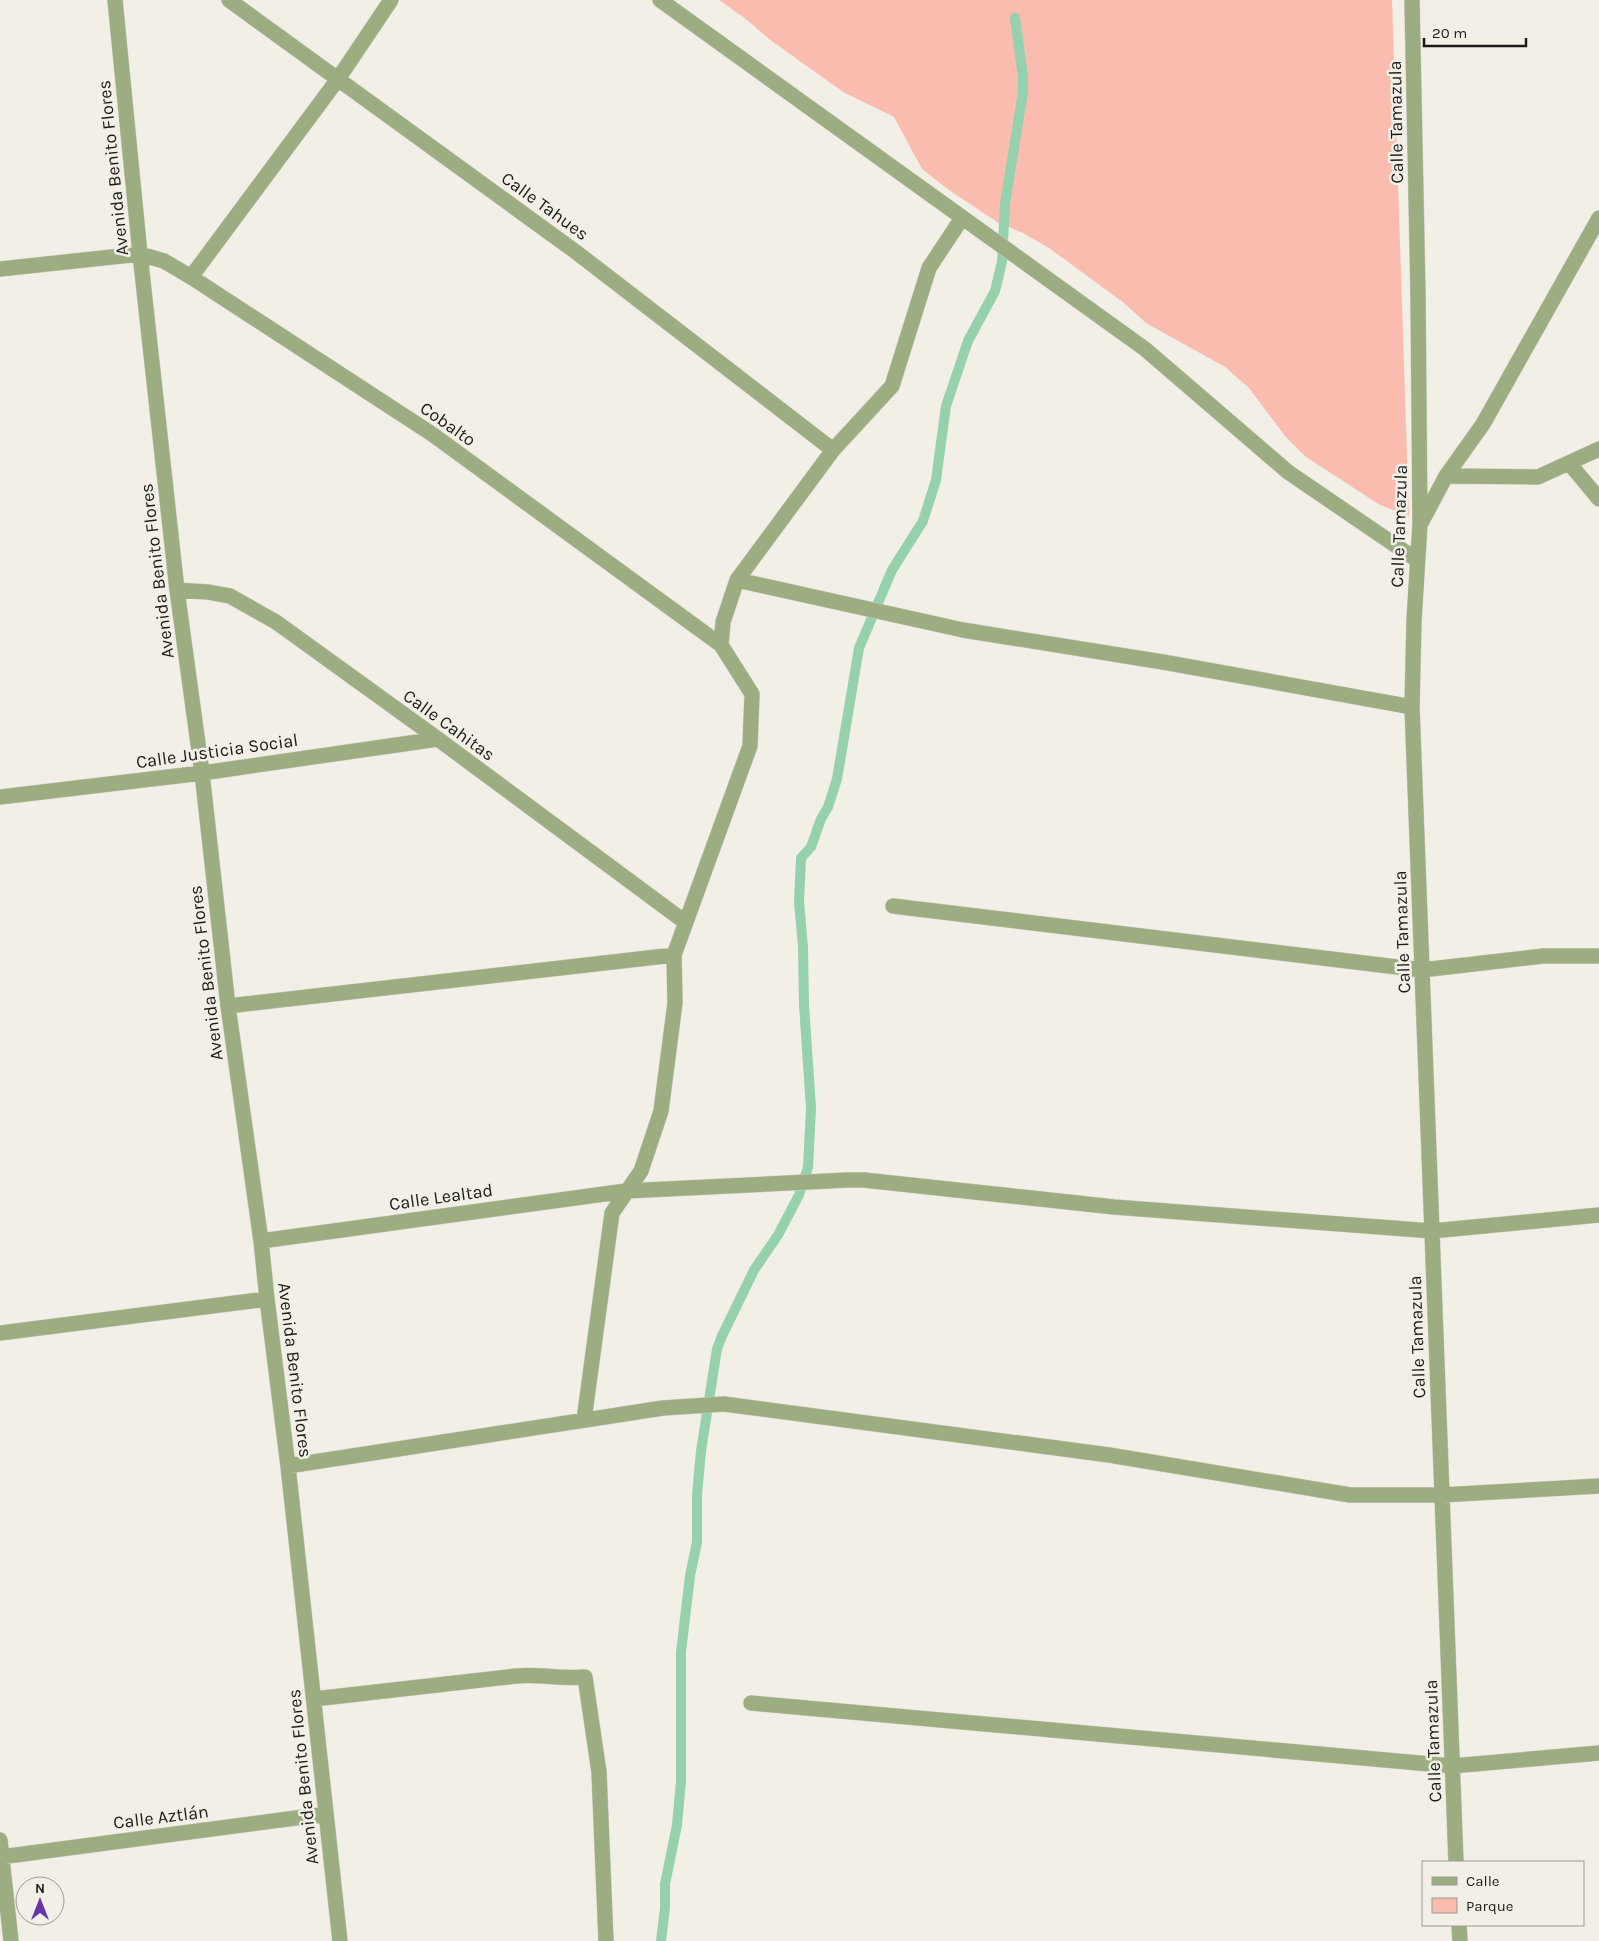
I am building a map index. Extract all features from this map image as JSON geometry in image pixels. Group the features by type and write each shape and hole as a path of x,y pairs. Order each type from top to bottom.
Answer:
{"street":[{"name":"Avenida Benito Flores","path":"115,0 140,254 177,590 202,773 228,1006 261,1241 288,1466 340,1941"},
{"name":"Calle Tahues","path":"229,0 576,252 833,450"},
{"path":"191,276 338,79 391,0"},
{"path":"660,0 1145,349 1288,472 1417,560"},
{"name":"Calle Tamazula","path":"1412,0 1418,294 1420,524 1412,707 1456,1861"},
{"path":"584,1420 612,1213 641,1171 661,1111 675,1003 674,955 750,746 752,694 721,645 723,622 737,580 833,450 892,386 929,268 962,218"},
{"path":"1420,524 1446,476 1483,424 1599,218"},
{"path":"0,269 140,254"},
{"name":"Cobalto","path":"140,254 164,261 191,276 432,434 721,645"},
{"path":"1446,476 1538,477 1599,449"},
{"path":"1569,463 1599,499"},
{"path":"737,580 963,630 1162,662 1412,707"},
{"name":"Calle Cahitas","path":"177,590 230,596 276,622 685,922"},
{"name":"Calle Justicia Social","path":"0,797 202,773 438,739"},
{"path":"893,906 1422,970 1543,956 1599,956"},
{"path":"228,1006 674,955"},
{"name":"Calle Lealtad","path":"261,1241 626,1191 864,1180 1114,1207 1432,1231 1599,1215"},
{"path":"0,1333 267,1299"},
{"path":"288,1466 663,1408 724,1404 1109,1455 1350,1495 1441,1495 1599,1486"},
{"path":"314,1699 535,1674 565,1678 585,1677 599,1772 606,1941"},
{"path":"751,1704 1452,1766 1599,1753"},
{"name":"Calle Aztlán","path":"1,1856 326,1814"},
{"path":"0,1840 11,1941"},
{"path":"1459,1926 1460,1941"}],"green space":[{"path":"719,0 1392,0 1409,516 1380,505 1306,457 1285,436 1249,388 1225,367 1146,323 1124,303 1049,248 1023,233 997,222 946,188 922,169 894,117 843,92 769,39"}],"waterway":[{"path":"661,1941 665,1908 665,1884 677,1825 681,1781 681,1652 690,1576 697,1542 697,1495 701,1451 717,1349 754,1270 778,1235 799,1195 808,1167 811,1108 799,902 801,858 811,847 821,819 828,807 837,779 859,648 892,570 923,521 936,480 946,406 968,341 995,291 1002,262 1005,204 1023,92 1023,77 1015,18"}]}
